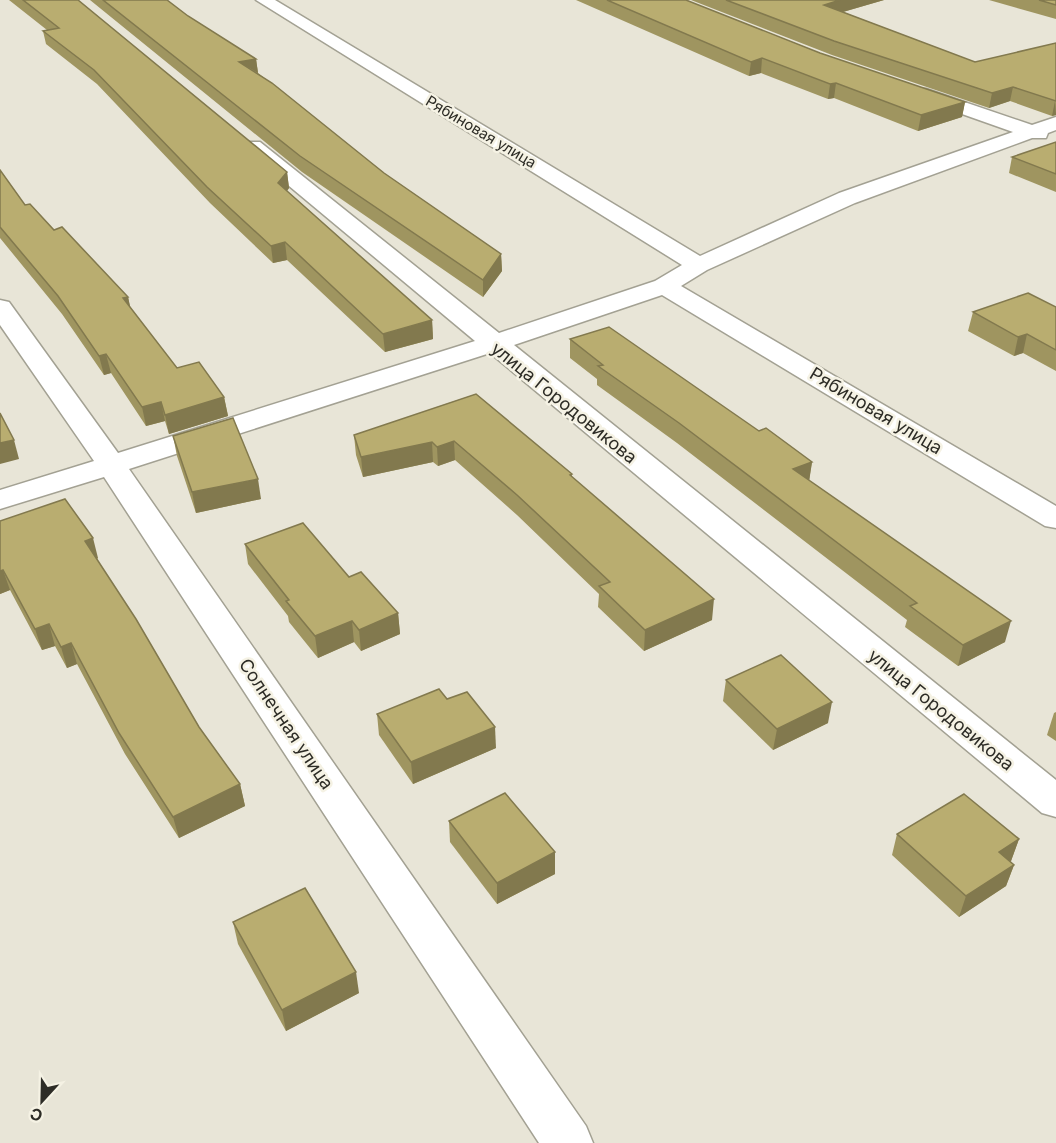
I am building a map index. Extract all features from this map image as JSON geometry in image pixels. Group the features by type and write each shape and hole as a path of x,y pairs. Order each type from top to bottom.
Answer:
{"street":[{"name":"Рябиновая улица","path":"264,0 699,265"},
{"path":"901,87 1056,140"},
{"path":"0,500 493,344 664,286 699,265 847,198 1030,130 1056,123"},
{"name":"улица Городовикова","path":"235,132 1056,802"},
{"name":"Рябиновая улица","path":"664,286 1056,519"},
{"name":"Солнечная улица","path":"0,307 111,464 568,1143"}],"building":[{"path":"23,0 78,0 287,172 278,183 432,320 383,334 285,242 271,246 207,187 94,70 43,31 59,28"},
{"path":"103,0 167,0 256,59 239,62 272,83 384,173 501,254 483,280 300,156"},
{"path":"607,0 686,0 820,53 965,102 921,115 762,58 751,62"},
{"path":"726,0 840,0 824,5 975,62 1056,43 1056,101 1013,87 992,93 834,41"},
{"path":"1039,0 1056,0 1056,5"},
{"path":"1056,142 1056,174 1012,157"},
{"path":"0,170 25,205 30,204 54,230 62,227 128,297 123,298 177,368 199,362 224,397 165,415 161,402 142,407 106,354 99,356 58,296 0,227"},
{"path":"1028,293 1056,307 1056,350 1027,334 1018,337 973,312"},
{"path":"609,327 759,431 766,428 812,462 793,469 1011,621 963,645 910,606 917,603 679,423 598,366 603,365 570,339"},
{"path":"476,394 572,474 570,475 714,599 645,630 599,586 610,582 517,495 454,441 437,447 432,442 361,457 354,435"},
{"path":"0,413 14,440 0,443"},
{"path":"233,418 258,479 192,492 173,436"},
{"path":"65,499 93,538 85,541 136,619 199,727 240,784 173,817 119,733 71,643 61,647 49,624 35,629 3,570 0,571 0,521"},
{"path":"303,523 349,577 361,572 398,613 359,630 352,621 315,636 286,601 289,600 245,544"},
{"path":"781,655 832,702 777,729 726,680"},
{"path":"439,689 447,699 467,692 495,727 411,762 377,714"},
{"path":"505,793 555,852 497,883 449,821"},
{"path":"964,794 1019,839 999,852 1014,865 966,896 897,834"},
{"path":"305,888 356,972 282,1010 233,922"}]}
